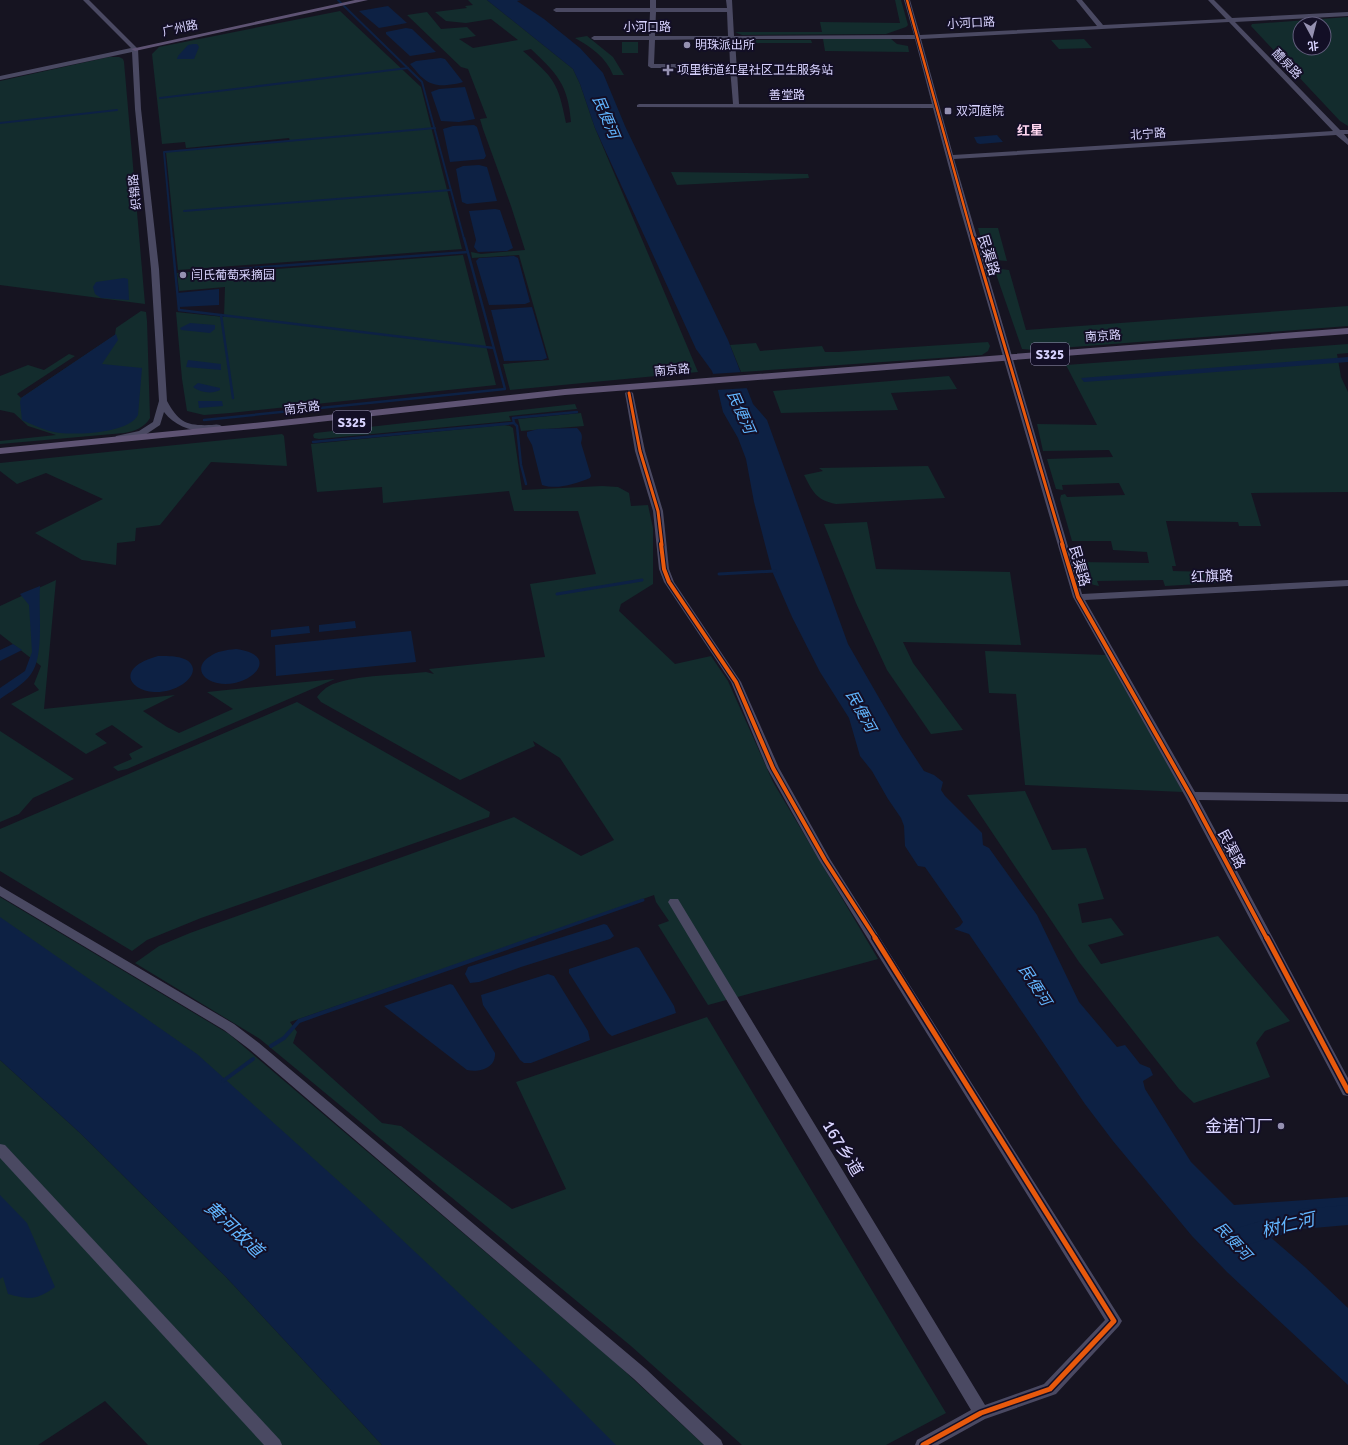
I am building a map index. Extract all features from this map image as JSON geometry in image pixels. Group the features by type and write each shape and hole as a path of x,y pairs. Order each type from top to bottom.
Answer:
{"main road":[{"name":"广州路","path":"135,49 365,0"},
{"name":"南京路","path":"1009,361 1348,331"},
{"name":"南京路","path":"0,451 93,443 557,393 1348,339"},
{"name":"南京路","path":"0,458 629,394 703,384"}],"street":[{"path":"86,0 135,49"},
{"path":"654,0 651,66 733,66"},
{"path":"729,0 736,106"},
{"name":"民渠路","path":"907,0 950,157 1078,597 1191,796 1348,1091"},
{"path":"1080,0 1102,28"},
{"name":"醴泉路","path":"1211,0 1348,143"},
{"path":"556,10 730,10"},
{"name":"小河口路","path":"594,38 917,37 1348,14"},
{"name":"广州路","path":"0,78 135,49"},
{"name":"织锦路","path":"135,49 138,109 155,269 163,401"},
{"name":"善堂路","path":"638,106 936,106"},
{"name":"北宁路","path":"950,157 1348,132"},
{"path":"629,394 640,451 658,511 664,569 669,582 736,682 773,768 825,860 1114,1322 1050,1389 981,1413 923,1445"},
{"path":"163,401 170,416 177,421 196,428 273,424"},
{"path":"93,443 142,433 157,423 163,401"},
{"name":"红旗路","path":"1078,597 1348,583"},
{"path":"1191,796 1348,798"},
{"path":"0,890 229,1027 254,1046 640,1374 715,1445"},
{"name":"167乡道","path":"674,902 981,1413"},
{"path":"0,1149 274,1445"}],"green space":[{"path":"468,0 487,0 573,69 580,84 595,128 698,372 510,390 503,364 549,360 519,255 472,258 471,252 481,254 525,250 511,206 483,129 480,119 487,118 468,69 461,67 407,15 427,12 441,29 467,27 476,36 459,39 473,48 518,40 491,19 466,23 446,21 435,12 467,8 465,6 473,5","holes":["531,49 560,81 567,98 571,122 566,123 560,98 553,82 542,68 523,51"]},
{"path":"895,0 901,0 908,25 886,34 742,35 735,32 822,32 820,22 900,23"},
{"path":"340,11 421,87 462,249 178,270 166,152 290,141 289,138 186,148 185,142 162,144 152,54 159,47"},
{"path":"1348,17 1348,126 1340,121 1251,26 1252,24 1292,21 1292,56 1332,56 1332,18"},
{"path":"587,36 613,57 624,75 613,75 606,63 597,53 575,38"},
{"path":"823,39 891,39 897,44 908,46 909,52 825,51"},
{"path":"1084,39 1092,48 1059,49 1051,40"},
{"path":"811,40 812,43 738,43 739,41"},
{"path":"622,42 638,42 638,53 622,53"},
{"path":"109,57 119,57 123,59 124,62 145,304 0,285 0,81"},
{"path":"671,172 808,174 809,178 677,185"},
{"path":"978,228 998,228 1007,261 995,260 991,252 985,252"},
{"path":"463,255 496,385 230,413 204,415 187,411 182,379 176,312 224,317 225,287 179,291 177,273 225,269 225,273"},
{"path":"1001,269 1009,270 1026,330 1348,306 1348,326 1034,350 1022,349 995,271"},
{"path":"141,311 146,312 147,321 150,418 142,427 124,433 0,444 0,441 56,435 28,426 14,413 0,410 0,376 28,365 44,370 69,354 75,356 17,394 21,398 115,335 116,328"},
{"path":"988,342 990,346 988,351 982,355 741,372 730,345 756,343 760,351 822,346 825,352 838,352"},
{"path":"1348,344 1348,353 1337,354 1341,377 1348,392 1348,492 1251,493 1261,526 1239,526 1238,522 1166,521 1176,566 1172,566 1173,571 1213,572 1216,583 1165,586 1163,580 1097,581 1099,586 1094,585 1085,578 1078,562 1149,563 1147,552 1113,550 1111,541 1072,541 1060,499 1061,495 1065,494 1067,497 1125,495 1119,483 1062,485 1063,490 1056,489 1047,459 1113,457 1109,450 1043,451 1037,424 1097,425 1066,365"},
{"path":"949,376 957,389 891,393 898,410 781,413 773,391"},
{"path":"575,404 577,409 509,416 511,421 319,439 314,438 313,435 315,433"},
{"path":"581,413 584,426 521,431 518,419"},
{"path":"504,425 513,428 522,490 602,486 618,487 629,493 631,506 648,505 653,528 653,584 621,604 619,611 675,664 711,656 728,681 773,782 878,959 708,1005 658,925 669,921 656,902 654,895 290,1022 297,1032 293,1043 382,1123 401,1126 512,1209 566,1189 516,1082 707,1017 946,1413 886,1445 742,1445 631,1346 260,1039 135,963 159,946 190,933 514,817 581,856 614,840 560,758 533,741 535,746 460,780 321,702 317,697 324,689 333,684 354,679 426,672 434,674 429,669 545,657 530,584 596,574 578,511 514,511 509,491 383,503 382,487 317,492 311,444"},
{"path":"282,434 284,436 287,466 211,462 160,525 136,528 135,541 117,543 116,565 82,560 35,533 103,499 46,473 17,484 0,471 0,463"},
{"path":"928,466 945,498 836,504 819,498 804,475 823,471 819,468"},
{"path":"867,522 876,569 1010,572 1021,645 903,642 913,663 963,730 931,734 887,670 856,603 824,524"},
{"path":"56,580 44,709 175,695 143,711 179,733 233,709 207,692 335,679 127,769 118,771 113,767 132,759 129,754 143,747 112,725 95,734 107,743 86,754 11,704 39,690 34,684 41,666 0,634 0,606"},
{"path":"985,651 1106,655 1183,792 1025,785 1016,694 989,693"},
{"path":"297,702 490,812 489,817 201,918 147,940 132,951 0,871 0,829"},
{"path":"0,731 74,779 33,798 19,814 0,822"},
{"path":"1025,791 1052,850 1086,848 1104,899 1078,904 1082,923 1111,918 1124,935 1088,945 1101,964 1218,936 1290,1021 1265,1031 1256,1043 1270,1077 1194,1103 1179,1089 1079,962 967,795"},
{"path":"0,897 229,1034 617,1364 704,1445 615,1445 0,918"},
{"path":"0,1060 79,1132 226,1277 382,1445 148,1445 105,1401 38,1445 0,1445"}],"water":[{"name":"民便河","path":"487,0 521,0 517,1 544,19 580,48 603,73 625,126 728,340 753,404 767,420 848,644 901,736 924,771 934,775 943,782 941,790 945,796 982,833 983,845 989,848 1037,915 1079,1002 1117,1047 1125,1045 1140,1064 1150,1068 1153,1075 1143,1081 1145,1089 1191,1162 1234,1205 1348,1197 1348,1216 1254,1223 1305,1267 1348,1308 1348,1385 1227,1272 1192,1236 1113,1141 1085,1104 969,934 954,929 960,926 963,922 925,867 918,866 905,846 904,826 901,818 872,771 860,756 849,718 820,672 792,617 772,571 754,502 746,459 738,438 723,412 712,371 696,349 595,128 580,84 573,69"},
{"path":"388,6 407,23 379,28 359,11"},
{"path":"406,28 412,29 436,52 410,56 386,34 386,32"},
{"path":"197,44 199,47 194,59 177,59 188,45"},
{"path":"441,58 445,59 463,82 447,85 430,83 410,64 416,61"},
{"path":"465,87 475,119 459,122 441,121 431,92 439,89"},
{"path":"474,125 477,127 486,156 484,159 450,162 443,129 453,126"},
{"path":"997,135 1003,142 980,144 977,143 974,137"},
{"path":"479,165 487,167 497,201 467,204 462,202 456,169 463,166"},
{"path":"500,210 513,248 507,251 478,252 474,247 476,240 469,211"},
{"path":"514,256 518,258 530,302 525,304 489,305 476,261 479,258"},
{"path":"124,278 128,279 129,300 101,298 95,294 93,287 96,282"},
{"path":"219,289 219,305 179,307 177,293"},
{"path":"532,307 547,358 542,360 504,361 491,310"},
{"path":"190,323 215,325 215,329 210,333 181,330 180,328"},
{"path":"116,334 118,340 102,364 142,368 138,415 133,421 125,426 103,432 68,434 41,428 22,420 21,398"},
{"path":"1348,357 1348,362 1084,382 1081,378"},
{"path":"188,360 221,364 221,370 186,367"},
{"path":"198,383 220,388 220,390 210,392 199,391 193,387"},
{"path":"198,401 222,401 223,406 199,408"},
{"path":"577,428 582,435 581,443 591,476 590,478 560,487 542,485 532,445 527,436 527,432 538,429"},
{"path":"40,586 40,632 38,656 35,666 25,681 0,699 0,688 25,671 32,652 29,605 20,594"},
{"path":"355,621 356,628 319,632 319,625"},
{"path":"309,626 310,633 271,637 271,630"},
{"path":"411,631 416,662 276,676 275,645"},
{"path":"13,644 22,650 0,661 0,650"},
{"path":"236,649 250,652 258,658 260,664 250,677 229,684 217,683 207,679 204,676 201,668 202,664 212,655 225,650"},
{"path":"158,656 179,657 188,661 193,669 191,676 183,684 169,690 155,692 144,690 135,685 131,678 132,670 141,663"},
{"name":"黄河故道","path":"0,917 197,1054 364,1204 542,1371 616,1445 382,1445 226,1277 79,1132 0,1060"},
{"path":"604,924 607,925 614,936 610,939 479,982 470,983 465,974 468,967"},
{"path":"636,947 639,948 674,1006 676,1013 612,1036 603,1026 569,973 569,969"},
{"path":"548,974 554,976 588,1031 590,1040 531,1063 524,1063 520,1060 483,1005 481,995"},
{"path":"450,984 453,985 495,1053 495,1058 490,1066 481,1070 467,1070 384,1006"},
{"path":"0,1195 27,1223 55,1287 38,1297 28,1298 8,1294 3,1277 0,1279"}],"pier":[{"path":"743,372 749,388 716,390 711,374"}],"waterway":[{"path":"338,0 341,3"},
{"path":"344,6 408,68"},
{"path":"160,98 408,68"},
{"path":"408,68 422,82 434,128"},
{"path":"0,123 117,110"},
{"path":"172,239 164,152 434,128"},
{"path":"434,128 451,190"},
{"path":"184,211 451,190"},
{"path":"451,190 464,239"},
{"path":"172,238 179,310 221,315"},
{"path":"464,238 468,252"},
{"path":"225,270 468,252"},
{"path":"468,252 494,348"},
{"path":"221,315 494,348"},
{"path":"221,315 233,398"},
{"path":"204,420 505,389 494,348"},
{"path":"514,423 513,418 577,412"},
{"path":"313,442 514,423"},
{"path":"514,423 517,426 521,465 526,484"},
{"path":"719,574 775,571"},
{"path":"557,594 642,580"},
{"path":"532,939 643,900"},
{"path":"271,1046 284,1038 299,1021 535,938"},
{"path":"223,1081 253,1059"},
{"name":"树仁河","path":"1236,1238 1302,1219 1348,1215"}],"cycle path":[{"path":"907,0 963,205 1078,597 1191,796 1348,1091"},
{"path":"629,393 640,451 658,511 664,569 669,582 736,682 773,768 825,860 1114,1321 1050,1389 981,1413 923,1445"}],"place":[{"name":"明珠派出所","path":"687,45"},
{"name":"项里街道红星社区卫生服务站","path":"668,70"},
{"name":"双河庭院","path":"948,111"},
{"name":"闫氏葡萄采摘园","path":"183,275"},
{"name":"金诺门厂","path":"1281,1126"}],"district":[{"name":"红星","path":"1030,130"}]}
